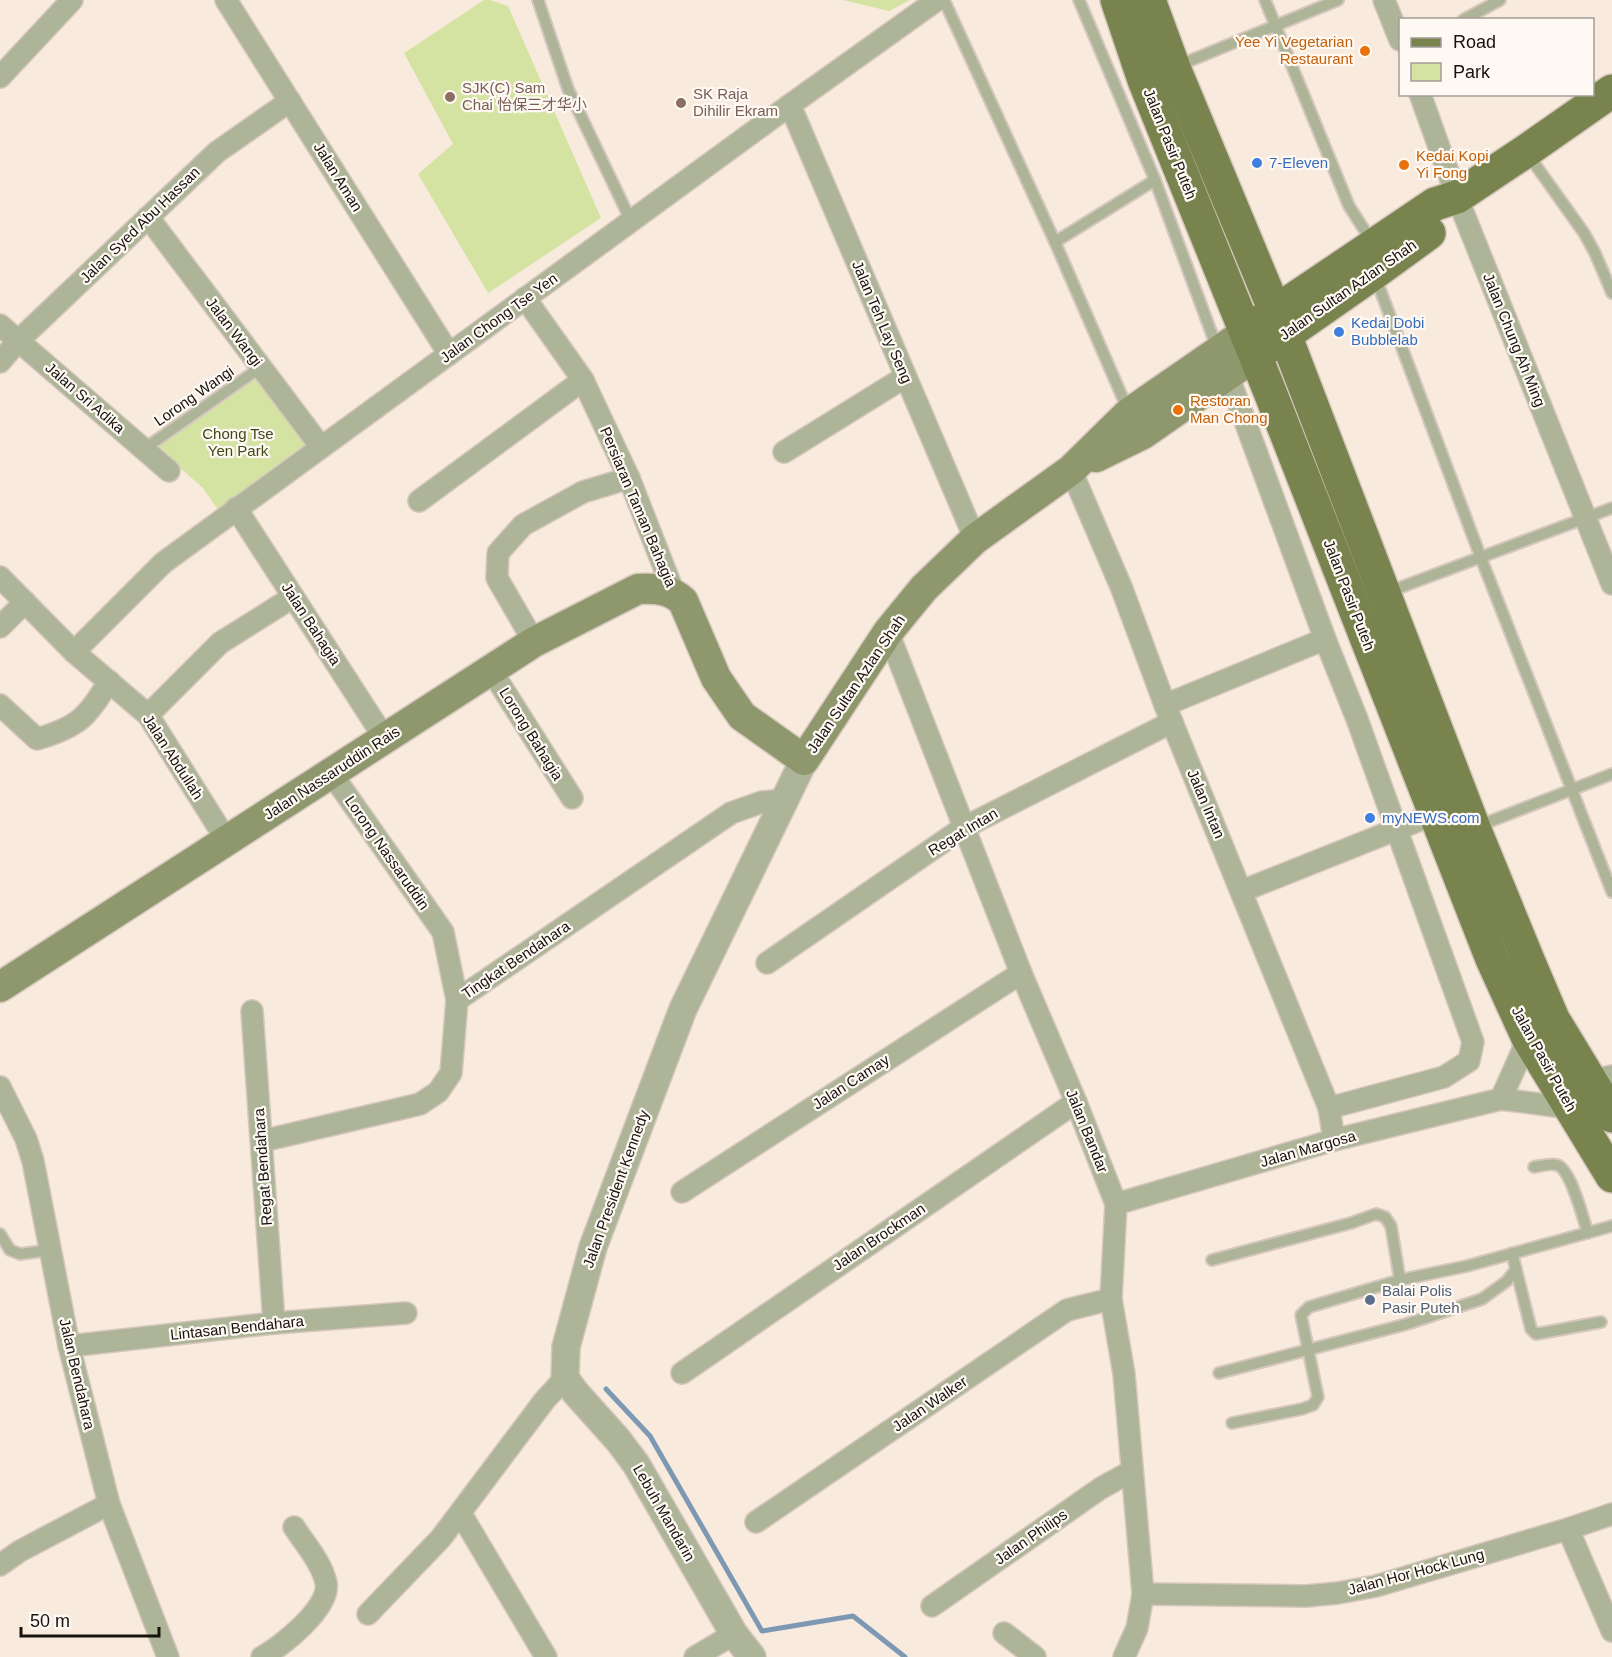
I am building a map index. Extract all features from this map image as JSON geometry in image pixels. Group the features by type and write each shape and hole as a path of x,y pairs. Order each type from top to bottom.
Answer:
{"main road":[{"name":"Jalan Pasir Puteh","path":"1117,0 1144,80 1492,959 1528,1038 1612,1176"},
{"name":"Jalan Pasir Puteh","path":"1149,0 1174,68 1280,323 1474,828 1553,1019 1601,1078 1612,1116"},
{"name":"Jalan Sultan Azlan Shah","path":"1223,363 1374,259 1435,204 1457,197 1612,91"},
{"path":"1071,470 1129,413 1223,363"},
{"path":"1071,470 1143,434 1223,363"},
{"name":"Jalan Sultan Azlan Shah","path":"804,760 888,632 924,588 975,539 1071,470"},
{"name":"Jalan Nassaruddin Rais","path":"0,987 534,642 638,589 674,592"},
{"name":"Persiaran Taman Bahagia","path":"674,592 683,601 716,678 742,716 804,760"}],"street":[{"path":"0,77 72,0"},
{"name":"Jalan Aman","path":"226,0 449,354"},
{"name":"Jalan Chong Tse Yen","path":"74,652 163,562 790,105 938,0"},
{"path":"1384,0 1399,35"},
{"name":"Jalan Chung Ah Ming","path":"1421,96 1457,197 1612,584"},
{"name":"Jalan Syed Abu Hassan","path":"0,362 18,341 217,152 290,101"},
{"name":"Jalan Teh Lay Seng","path":"790,105 975,539"},
{"name":"Jalan Wangi","path":"148,217 321,447"},
{"name":"Persiaran Taman Bahagia","path":"525,298 583,380 629,478 674,592"},
{"name":"Jalan Sri Adika","path":"0,325 169,471"},
{"path":"1223,363 1357,719 1473,1042 1469,1061 1444,1077 1329,1108"},
{"path":"784,452 905,377"},
{"path":"419,501 583,380"},
{"name":"Jalan Intan","path":"1071,470 1122,589 1168,714 1329,1108 1334,1140"},
{"path":"534,642 497,578 498,553 523,525 583,492 629,478"},
{"name":"Jalan Bahagia","path":"236,508 385,739"},
{"name":"Jalan Abdullah","path":"0,577 74,652 148,714 227,841"},
{"path":"148,714 220,644 293,597"},
{"path":"0,627 25,602"},
{"name":"Jalan Bandar","path":"888,632 963,828 1116,1204 1111,1299 1124,1374 1143,1594 1137,1628 1124,1657"},
{"name":"Regat Intan","path":"767,963 963,828 1168,714 1325,639"},
{"name":"Lorong Bahagia","path":"491,670 572,798"},
{"path":"0,705 37,739 63,731 82,719 95,705 109,681"},
{"name":"Jalan President Kennedy","path":"565,1378 566,1347 592,1247 674,1031 804,760"},
{"name":"Lorong Nassaruddin","path":"331,773 443,932 457,1000"},
{"name":"Tingkat Bendahara","path":"262,1141 420,1104 438,1092 451,1073 457,1000 731,813 755,804 785,800"},
{"path":"1242,891 1436,814"},
{"name":"Jalan Camay","path":"682,1192 1021,973"},
{"name":"Regat Bendahara","path":"252,1011 274,1323"},
{"path":"1528,1038 1501,1098 1570,1108"},
{"name":"Jalan Bendahara","path":"0,1087 26,1139 33,1161 69,1346 109,1504 168,1657"},
{"name":"Jalan Margosa","path":"1116,1204 1334,1140 1501,1098"},
{"name":"Jalan Brockman","path":"681,1373 1076,1102"},
{"name":"Jalan Walker","path":"756,1522 1067,1310 1111,1299"},
{"name":"Lintasan Bendahara","path":"69,1346 274,1323 406,1313"},
{"path":"368,1614 441,1539 544,1401 565,1378"},
{"name":"Lebuh Mandarin","path":"565,1378 636,1464 734,1634 752,1657"},
{"name":"Jalan Philips","path":"932,1606 1101,1488 1132,1471"},
{"path":"0,1564 109,1504"},
{"path":"461,1514 546,1657"},
{"name":"Jalan Hor Hock Lung","path":"1143,1594 1306,1596 1338,1593 1376,1586 1612,1514"},
{"path":"262,1657 297,1631 322,1604 327,1586 322,1570 294,1527"},
{"path":"1568,1529 1612,1631"},
{"path":"1004,1633 1035,1657"},
{"path":"695,1657 734,1634"}],"lane":[{"path":"538,0 568,89 631,221"},
{"path":"944,0 1055,242 1129,413"},
{"path":"1079,0 1155,180 1223,363"},
{"path":"1265,0 1349,206 1374,259 1481,558 1612,892"},
{"path":"1174,68 1338,0"},
{"path":"1467,18 1500,0"},
{"path":"1527,151 1584,233 1612,293"},
{"path":"1055,242 1155,180"},
{"name":"Lorong Wangi","path":"144,449 261,368"},
{"path":"1384,594 1612,508"},
{"path":"1474,828 1612,774"},
{"path":"1534,1167 1556,1164 1563,1168 1588,1233"},
{"path":"1212,1260 1351,1223 1376,1214 1385,1217 1391,1226 1400,1280"},
{"path":"1232,1423 1313,1405 1318,1397 1300,1315 1309,1306 1400,1280 1612,1226"},
{"path":"0,1234 10,1250 20,1254 50,1250"},
{"path":"1512,1253 1531,1329 1536,1334 1600,1322"},
{"path":"1219,1373 1407,1324 1482,1299 1508,1281 1516,1269"}],"green space":[{"path":"484,0 508,6 601,218 488,293 418,174 453,144 404,53"},
{"path":"843,0 910,0 889,11"},
{"name":"Chong Tse Yen Park","path":"256,379 308,446 218,510 203,488 157,448"}],"waterway":[{"path":"606,1389 650,1436 762,1631 853,1616 905,1657"}],"place":[{"name":"Yee Yi Vegetarian Restaurant","path":"1365,51"},
{"name":"SJK(C) Sam Chai 怡保三才华小","path":"450,97"},
{"name":"SK Raja Dihilir Ekram","path":"681,103"},
{"name":"7-Eleven","path":"1257,163"},
{"name":"Kedai Kopi Yi Fong","path":"1404,165"},
{"name":"Kedai Dobi Bubblelab","path":"1339,332"},
{"name":"Restoran Man Chong","path":"1178,410"},
{"name":"myNEWS.com","path":"1370,818"},
{"name":"Balai Polis Pasir Puteh","path":"1370,1300"}]}
